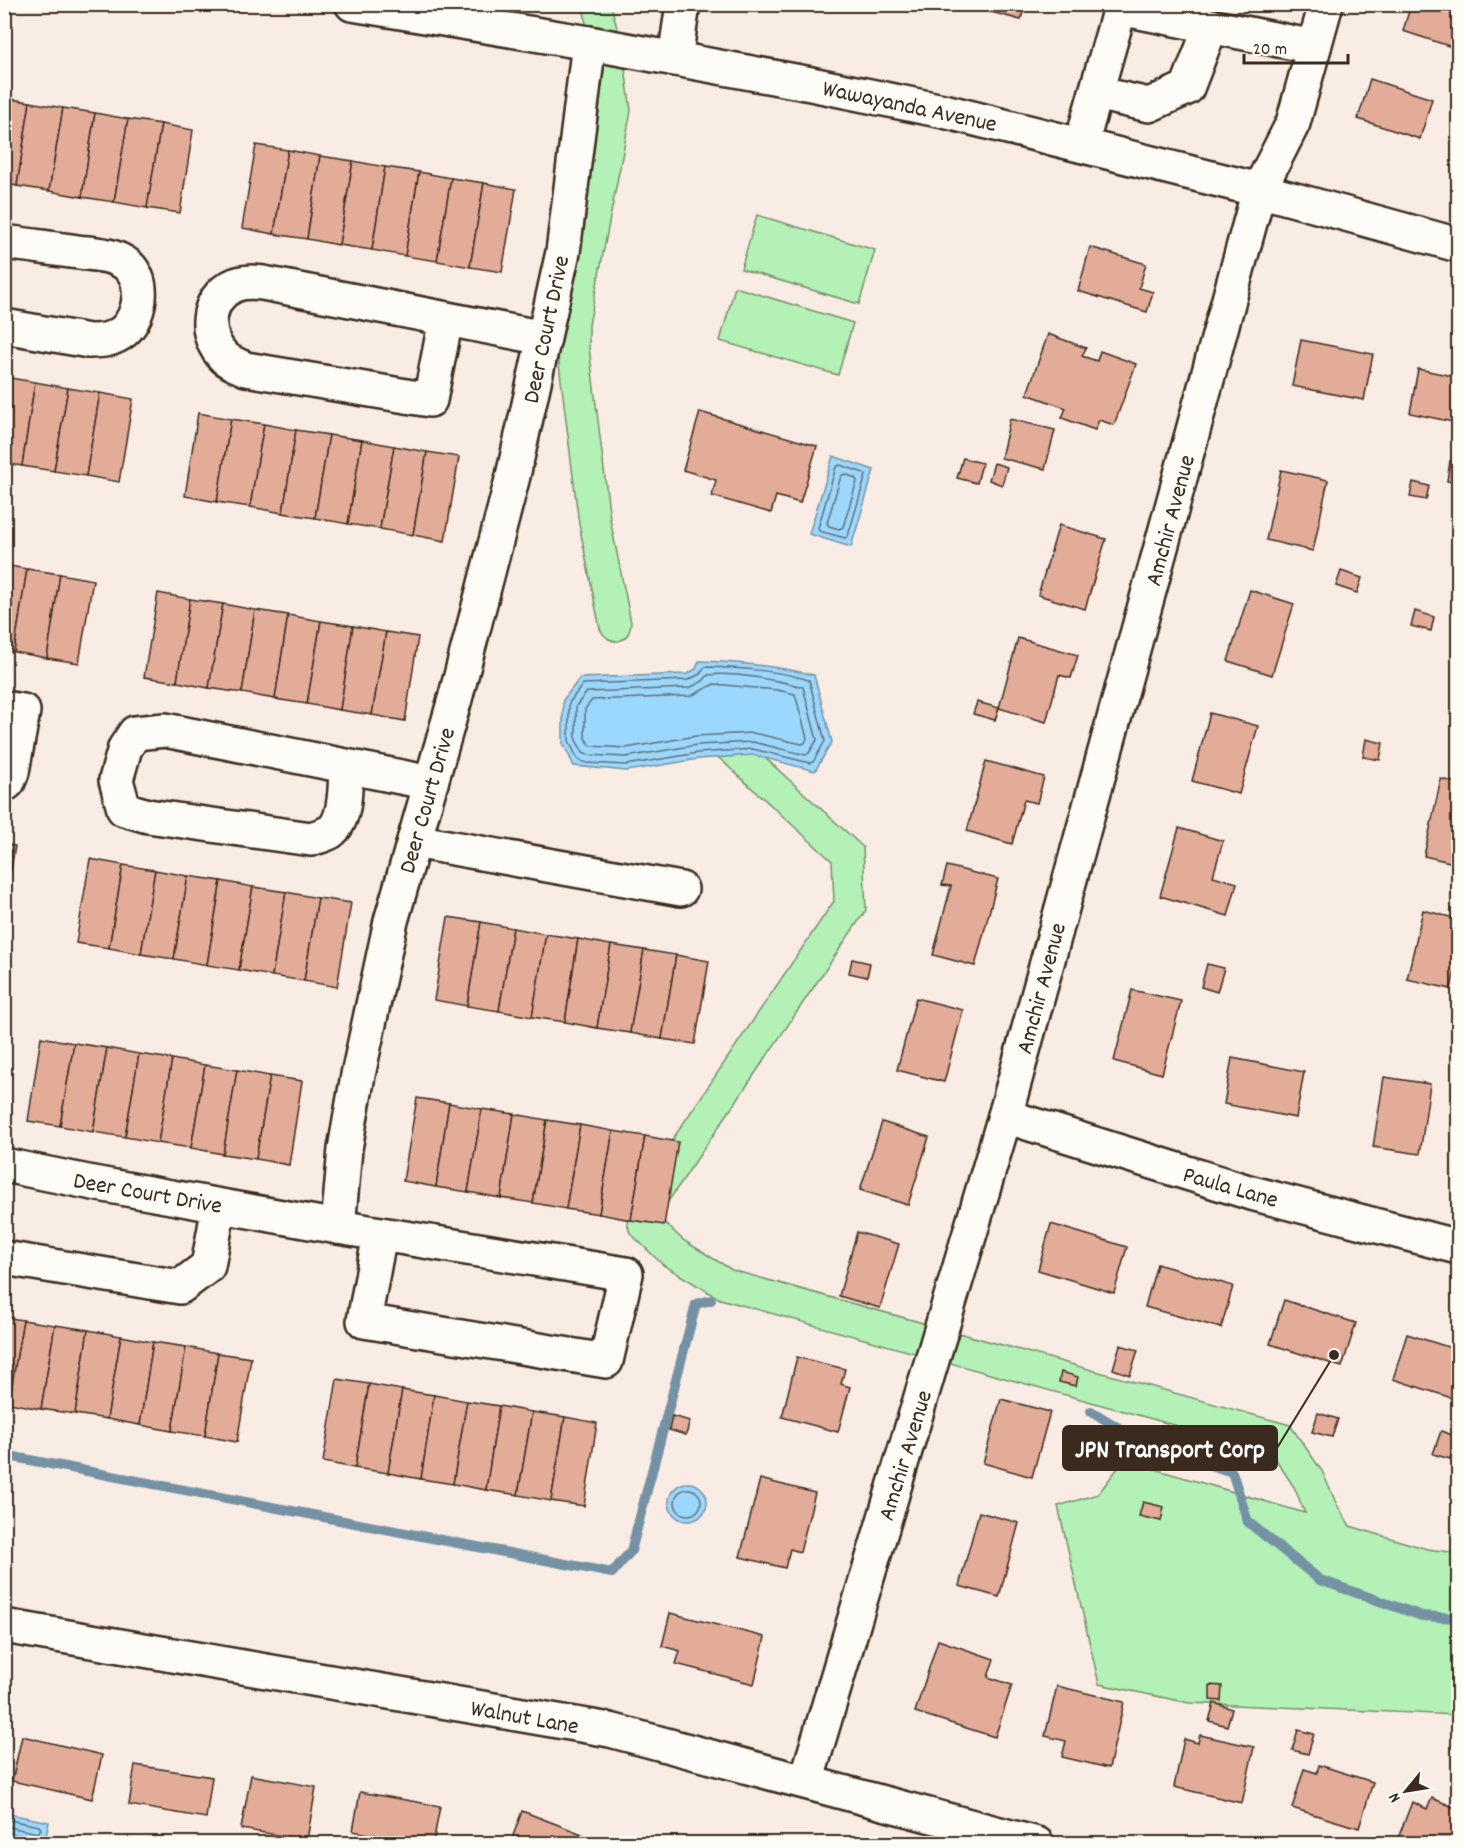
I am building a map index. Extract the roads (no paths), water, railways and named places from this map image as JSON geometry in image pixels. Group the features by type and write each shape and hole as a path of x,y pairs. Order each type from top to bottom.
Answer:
{"street":[{"name":"Wawayanda Avenue","path":"352,4 589,43 948,112 1259,190 1458,245"},
{"path":"675,59 683,4"},
{"name":"Amchir Avenue","path":"806,1782 1005,1116 1259,190 1293,123 1326,4"},
{"path":"1081,145 1120,8 1314,47"},
{"path":"1096,93 1149,105 1187,88 1211,26"},
{"name":"Deer Court Drive","path":"4,1165 338,1227 345,1149 358,1075 391,921 455,699 513,476 563,252 589,43"},
{"path":"4,242 112,256 129,266 138,284 140,297 137,310 125,330 115,337 102,341 89,341 4,326"},
{"path":"446,319 430,400 246,369 227,360 218,350 212,340 209,322 218,299 236,285 249,282 446,319 544,338"},
{"path":"4,708 23,711 12,772 8,782 4,785"},
{"path":"346,766 345,795 340,819 330,832 311,839 148,816 124,809 116,780 125,748 135,734 165,730 346,766 430,783"},
{"path":"414,841 681,889"},
{"name":"Paula Lane","path":"1005,1116 1248,1192 1458,1247"},
{"path":"4,1258 180,1287 208,1266 219,1206"},
{"path":"338,1227 380,1234 626,1275 606,1361 364,1321 380,1234"},
{"name":"Walnut Lane","path":"4,1626 610,1730 1037,1844"}],"water":[{"path":"833,456 874,470 851,547 809,534"},
{"path":"699,661 757,665 814,675 832,742 815,771 753,755 698,759 627,771 574,766 563,743 563,700 580,678 687,674 696,669"},
{"path":"688,1483 701,1489 707,1502 701,1515 688,1521 675,1515 669,1502 675,1489"},
{"path":"5,1813 49,1822 45,1841 5,1832"}],"waterway":[{"path":"4,1455 612,1573 631,1551 696,1304 711,1300"},
{"path":"1091,1411 1145,1444 1232,1472 1248,1522 1320,1580 1422,1616 1458,1618"}],"place":[{"name":"JPN Transport Corp","path":"1334,1355"}]}
